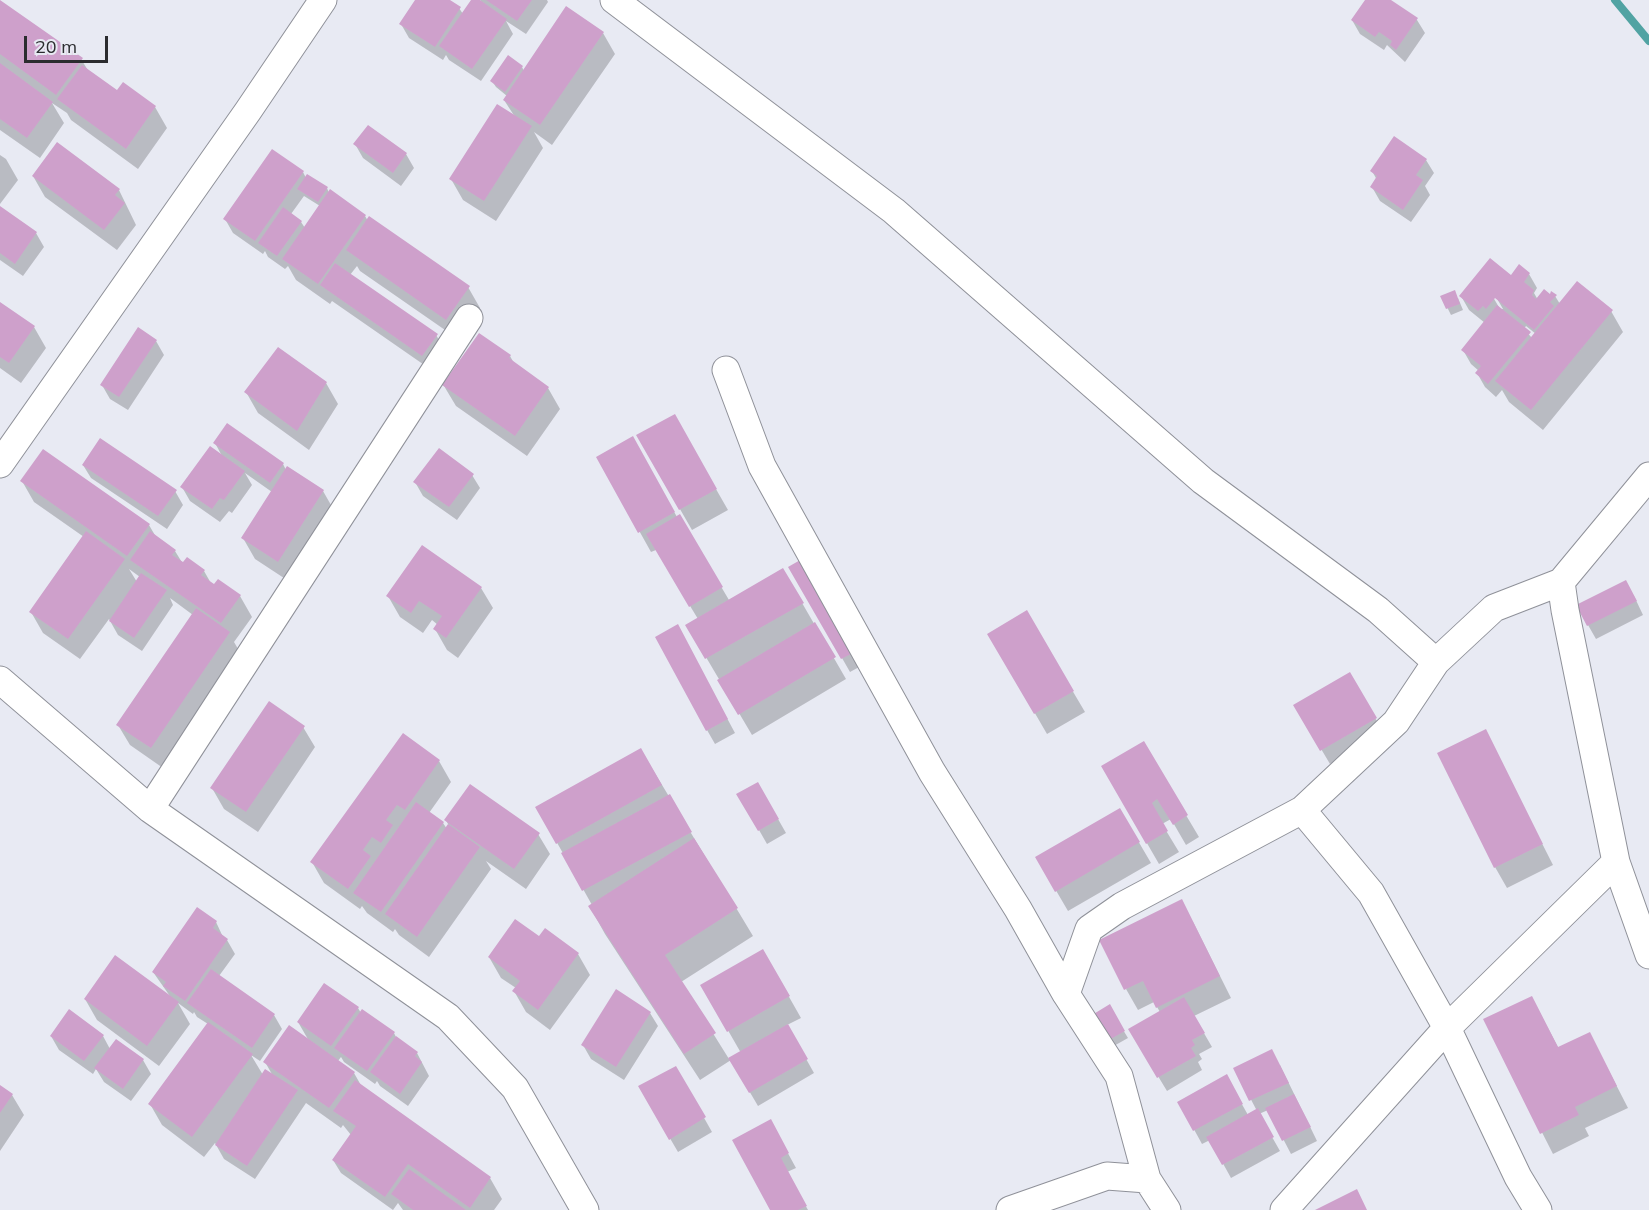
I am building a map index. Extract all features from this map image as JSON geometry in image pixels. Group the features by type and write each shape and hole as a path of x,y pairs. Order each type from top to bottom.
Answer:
{"street":[{"path":"0,464 248,111 323,0"},
{"path":"614,0 894,211 1203,482 1378,610 1436,662"},
{"path":"150,809 469,318"},
{"path":"726,370 762,466 932,772 1018,909 1066,994 1119,1076 1147,1179 1167,1210"},
{"path":"1066,994 1089,929 1122,906 1302,810 1396,722 1436,662 1494,608 1562,582 1649,476"},
{"path":"1562,582 1565,610 1616,862 1649,955"},
{"path":"0,680 150,809 448,1017 515,1088 585,1210"},
{"path":"1302,810 1371,893 1447,1028 1518,1177 1538,1210"},
{"path":"1284,1210 1447,1028 1616,862"},
{"path":"1010,1210 1107,1176 1147,1179"}],"building":[{"path":"0,0 83,58 56,95 0,54"},
{"path":"415,0 450,0 461,7 435,47 399,24"},
{"path":"471,0 480,0 507,19 472,69 439,46"},
{"path":"486,0 532,0 517,21"},
{"path":"1365,0 1391,0 1418,18 1396,50 1390,45 1392,41 1379,32 1375,37 1351,20"},
{"path":"566,6 604,32 540,125 503,100"},
{"path":"508,55 523,66 505,92 490,81"},
{"path":"0,63 53,102 27,138 0,119"},
{"path":"82,65 117,90 123,82 156,106 126,149 57,99"},
{"path":"497,104 532,126 484,201 449,179"},
{"path":"368,125 407,153 393,173 353,144"},
{"path":"1394,136 1427,159 1416,175 1423,180 1403,210 1370,187 1377,176 1370,171"},
{"path":"57,142 120,189 115,195 125,203 104,230 32,176"},
{"path":"272,149 304,171 255,241 223,219"},
{"path":"307,174 328,187 318,202 297,189"},
{"path":"330,189 366,215 318,284 282,259"},
{"path":"0,206 37,232 15,264 0,253"},
{"path":"283,207 302,221 277,256 258,243"},
{"path":"369,216 470,286 446,320 346,250"},
{"path":"1490,258 1511,275 1519,264 1530,273 1524,282 1534,290 1532,295 1536,299 1544,289 1550,294 1551,291 1557,295 1550,302 1554,306 1534,330 1495,298 1486,309 1483,306 1478,311 1459,296"},
{"path":"335,263 438,334 422,356 320,285"},
{"path":"1577,281 1613,310 1531,410 1495,381"},
{"path":"1455,290 1460,304 1446,309 1440,296"},
{"path":"0,302 35,326 9,363 0,357"},
{"path":"1497,305 1531,332 1488,384 1475,373 1481,366 1461,350"},
{"path":"138,327 157,340 119,397 100,385"},
{"path":"479,333 511,355 509,358 549,387 515,436 442,385"},
{"path":"278,347 327,382 297,431 244,392"},
{"path":"675,414 717,489 679,510 636,435"},
{"path":"227,423 284,463 270,483 213,443"},
{"path":"633,436 675,512 638,533 596,457"},
{"path":"100,438 177,490 158,516 82,465"},
{"path":"210,446 245,471 224,500 220,498 212,509 180,487"},
{"path":"439,448 474,474 449,507 413,482"},
{"path":"43,449 150,524 127,556 20,481"},
{"path":"287,466 324,490 278,562 241,538"},
{"path":"680,514 723,587 689,607 646,534"},
{"path":"86,531 125,559 68,639 29,612"},
{"path":"150,531 176,550 172,555 183,562 187,557 205,570 201,575 214,584 218,579 241,595 221,623 130,560"},
{"path":"422,545 482,587 446,638 433,629 442,616 419,601 411,613 386,596"},
{"path":"802,559 855,652 841,659 788,567"},
{"path":"783,568 804,603 705,659 685,625"},
{"path":"141,573 167,590 134,638 109,621"},
{"path":"1626,580 1637,601 1587,626 1576,605"},
{"path":"196,608 230,632 151,748 116,725"},
{"path":"1027,610 1074,691 1034,714 987,634"},
{"path":"815,622 836,657 738,715 717,680"},
{"path":"678,624 728,719 706,731 655,637"},
{"path":"1350,672 1377,718 1320,751 1293,705"},
{"path":"269,701 305,726 246,812 210,788"},
{"path":"1486,729 1543,844 1494,868 1437,753"},
{"path":"403,733 440,760 405,810 397,805 386,820 393,825 381,843 372,837 363,850 371,856 348,889 310,862"},
{"path":"1144,741 1188,815 1173,825 1157,799 1152,803 1168,831 1146,844 1101,766"},
{"path":"641,748 662,785 556,844 535,807"},
{"path":"758,782 779,819 758,831 736,794"},
{"path":"470,784 540,833 514,869 444,820"},
{"path":"670,794 692,832 582,891 561,853"},
{"path":"416,802 444,822 381,912 353,893"},
{"path":"1120,808 1140,842 1055,892 1035,857"},
{"path":"448,824 480,847 417,937 385,914"},
{"path":"694,838 738,908 665,955 716,1033 684,1054 588,906"},
{"path":"1182,899 1220,976 1156,1008 1143,981 1124,990 1099,940"},
{"path":"197,907 217,921 213,928 228,939 185,1001 163,986 166,982 152,972"},
{"path":"515,919 539,936 545,928 579,953 538,1010 512,991 520,981 488,957"},
{"path":"763,949 790,996 727,1032 700,985"},
{"path":"115,955 179,1002 147,1046 84,999"},
{"path":"211,969 275,1014 252,1048 187,1003"},
{"path":"324,983 359,1007 331,1046 297,1022"},
{"path":"616,989 651,1012 616,1067 581,1045"},
{"path":"1532,996 1558,1047 1590,1032 1617,1086 1575,1107 1579,1115 1540,1134 1483,1019"},
{"path":"1184,997 1205,1033 1192,1040 1195,1045 1191,1048 1196,1056 1157,1078 1128,1029"},
{"path":"1110,1004 1125,1031 1107,1041 1092,1015"},
{"path":"69,1009 104,1035 84,1061 50,1036"},
{"path":"362,1009 395,1032 367,1071 334,1048"},
{"path":"208,1022 253,1054 192,1137 148,1104"},
{"path":"788,1024 808,1059 749,1093 728,1058"},
{"path":"289,1025 355,1072 329,1108 263,1062"},
{"path":"396,1036 418,1052 415,1056 422,1062 400,1094 370,1072"},
{"path":"116,1039 144,1059 123,1089 94,1068"},
{"path":"1272,1049 1289,1083 1249,1101 1233,1068"},
{"path":"676,1066 706,1117 669,1140 638,1086"},
{"path":"265,1069 298,1090 247,1166 215,1145"},
{"path":"1227,1074 1243,1104 1193,1131 1177,1102"},
{"path":"355,1080 491,1177 470,1208 408,1164 385,1197 332,1160 356,1126 333,1111"},
{"path":"0,1085 13,1094 0,1113"},
{"path":"1294,1094 1311,1127 1282,1141 1265,1108"},
{"path":"1258,1108 1274,1137 1222,1165 1206,1137"},
{"path":"771,1119 789,1153 781,1158 807,1206 798,1210 770,1210 732,1140"},
{"path":"409,1169 466,1210 413,1210 391,1194"},
{"path":"1357,1189 1367,1210 1315,1210"}],"waterway":[{"path":"1615,0 1649,41"}]}
